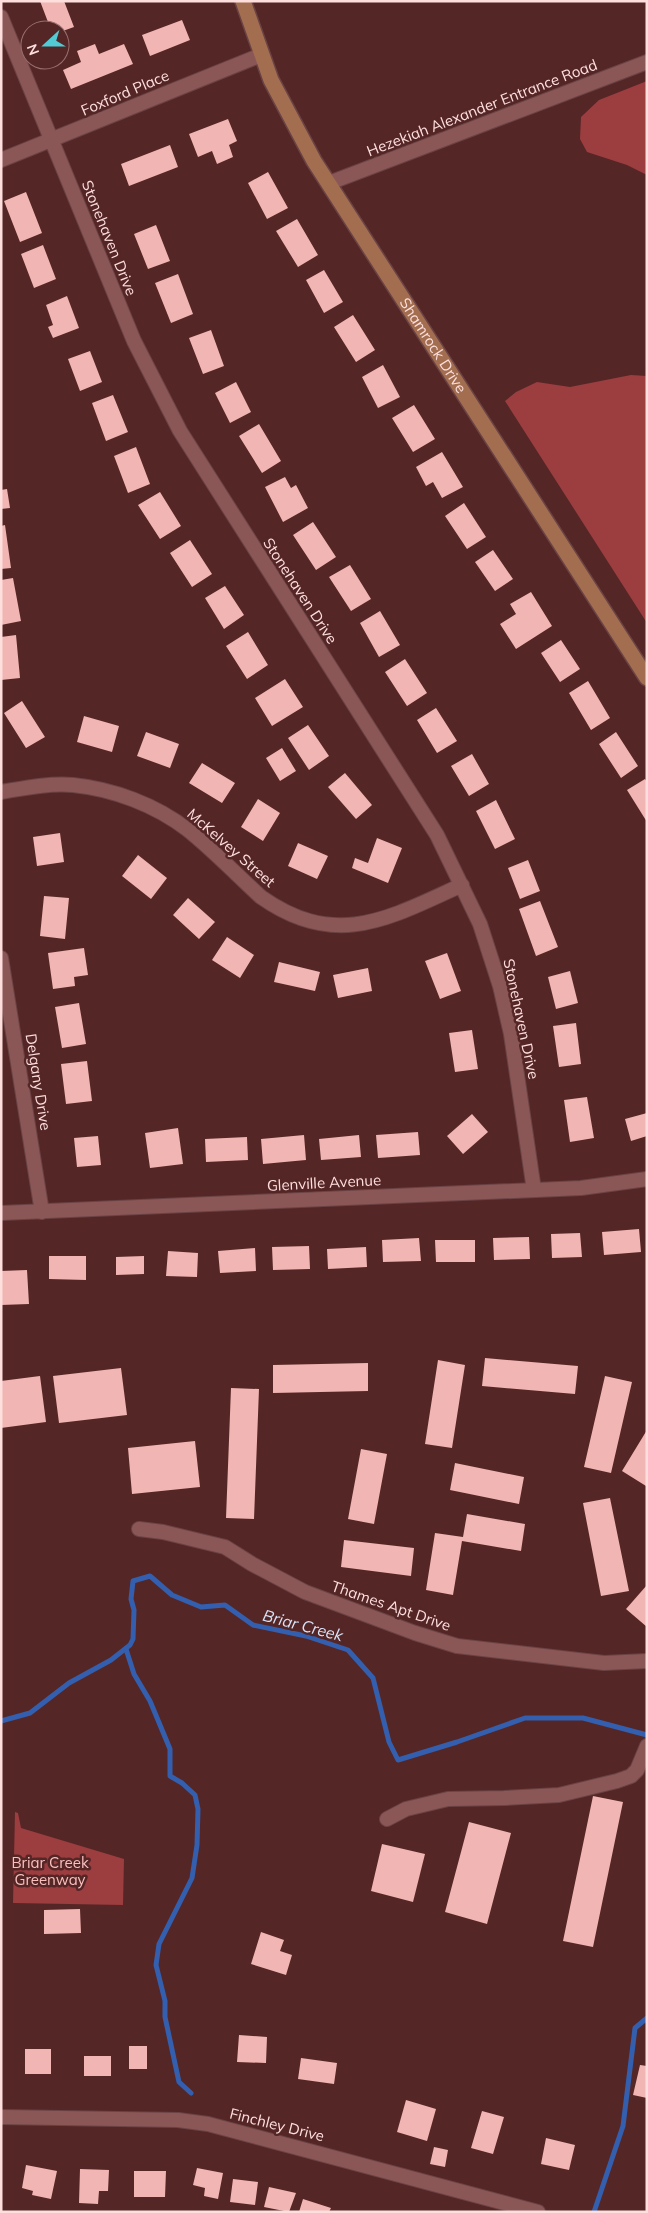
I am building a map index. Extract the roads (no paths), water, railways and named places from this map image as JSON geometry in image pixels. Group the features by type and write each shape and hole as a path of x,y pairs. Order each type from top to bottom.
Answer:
{"street":[{"name":"Shamrock Drive","path":"243,1 261,55 295,128 647,678"},
{"name":"Stonehaven Drive","path":"1,17 134,341 180,431 437,835 480,924 502,995 511,1034 534,1190"},
{"name":"Foxford Place","path":"1,160 261,55"},
{"name":"Hezekiah Alexander Entrance Road","path":"329,183 647,62"},
{"name":"McKelvey Street","path":"1,792 34,787 73,785 110,792 142,803 159,811 189,830 273,906 288,914 314,922 342,926 376,921 400,913 462,885"},
{"name":"Delgany Drive","path":"1,958 42,1212"},
{"name":"Glenville Avenue","path":"1,1214 581,1188 647,1180"},
{"name":"Thames Apt Drive","path":"139,1529 163,1532 225,1547 252,1564 305,1592 415,1633 457,1646 604,1663 647,1660"},
{"path":"387,1820 406,1809 448,1799 559,1795 618,1781 631,1776 637,1770 646,1748"},
{"name":"Finchley Drive","path":"1,2117 178,2120 208,2124 538,2212"}],"waterway":[{"name":"Briar Creek","path":"1,1721 30,1713 69,1683 111,1660 130,1645 133,1639 134,1610 131,1599 133,1581 150,1576 172,1595 201,1607 225,1605 253,1625 306,1636 348,1650 373,1678 389,1742 398,1760 525,1718 583,1718 647,1735"},
{"path":"126,1649 134,1674 150,1701 170,1749 170,1776 182,1783 195,1795 198,1809 197,1845 192,1878 159,1944 156,1965 165,2001 165,2017 179,2082 191,2093"},
{"path":"594,2212 623,2126 635,2028 647,2018"}],"park label":[{"name":"Briar Creek Greenway","path":"50,1872"}]}
